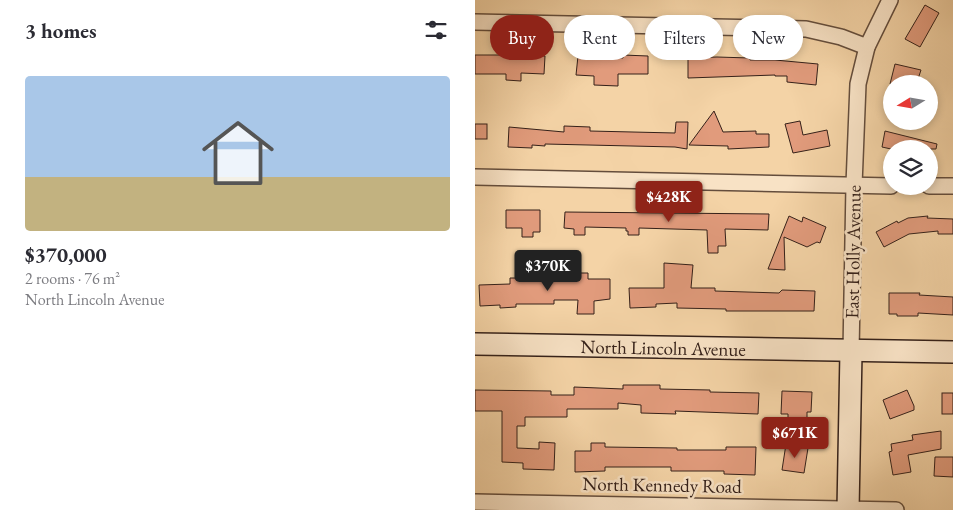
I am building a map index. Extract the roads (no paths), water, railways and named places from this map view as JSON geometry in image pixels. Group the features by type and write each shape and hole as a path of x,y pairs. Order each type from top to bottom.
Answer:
{"street":[{"name":"East Holly Avenue","path":"849,510 854,185 859,84 867,47 890,0"},
{"path":"475,22 806,29 841,37 867,47"},
{"path":"475,177 883,186"},
{"path":"938,186 953,186"},
{"name":"North Lincoln Avenue","path":"475,344 851,352 953,352"},
{"name":"North Kennedy Road","path":"475,502 895,510"}]}
